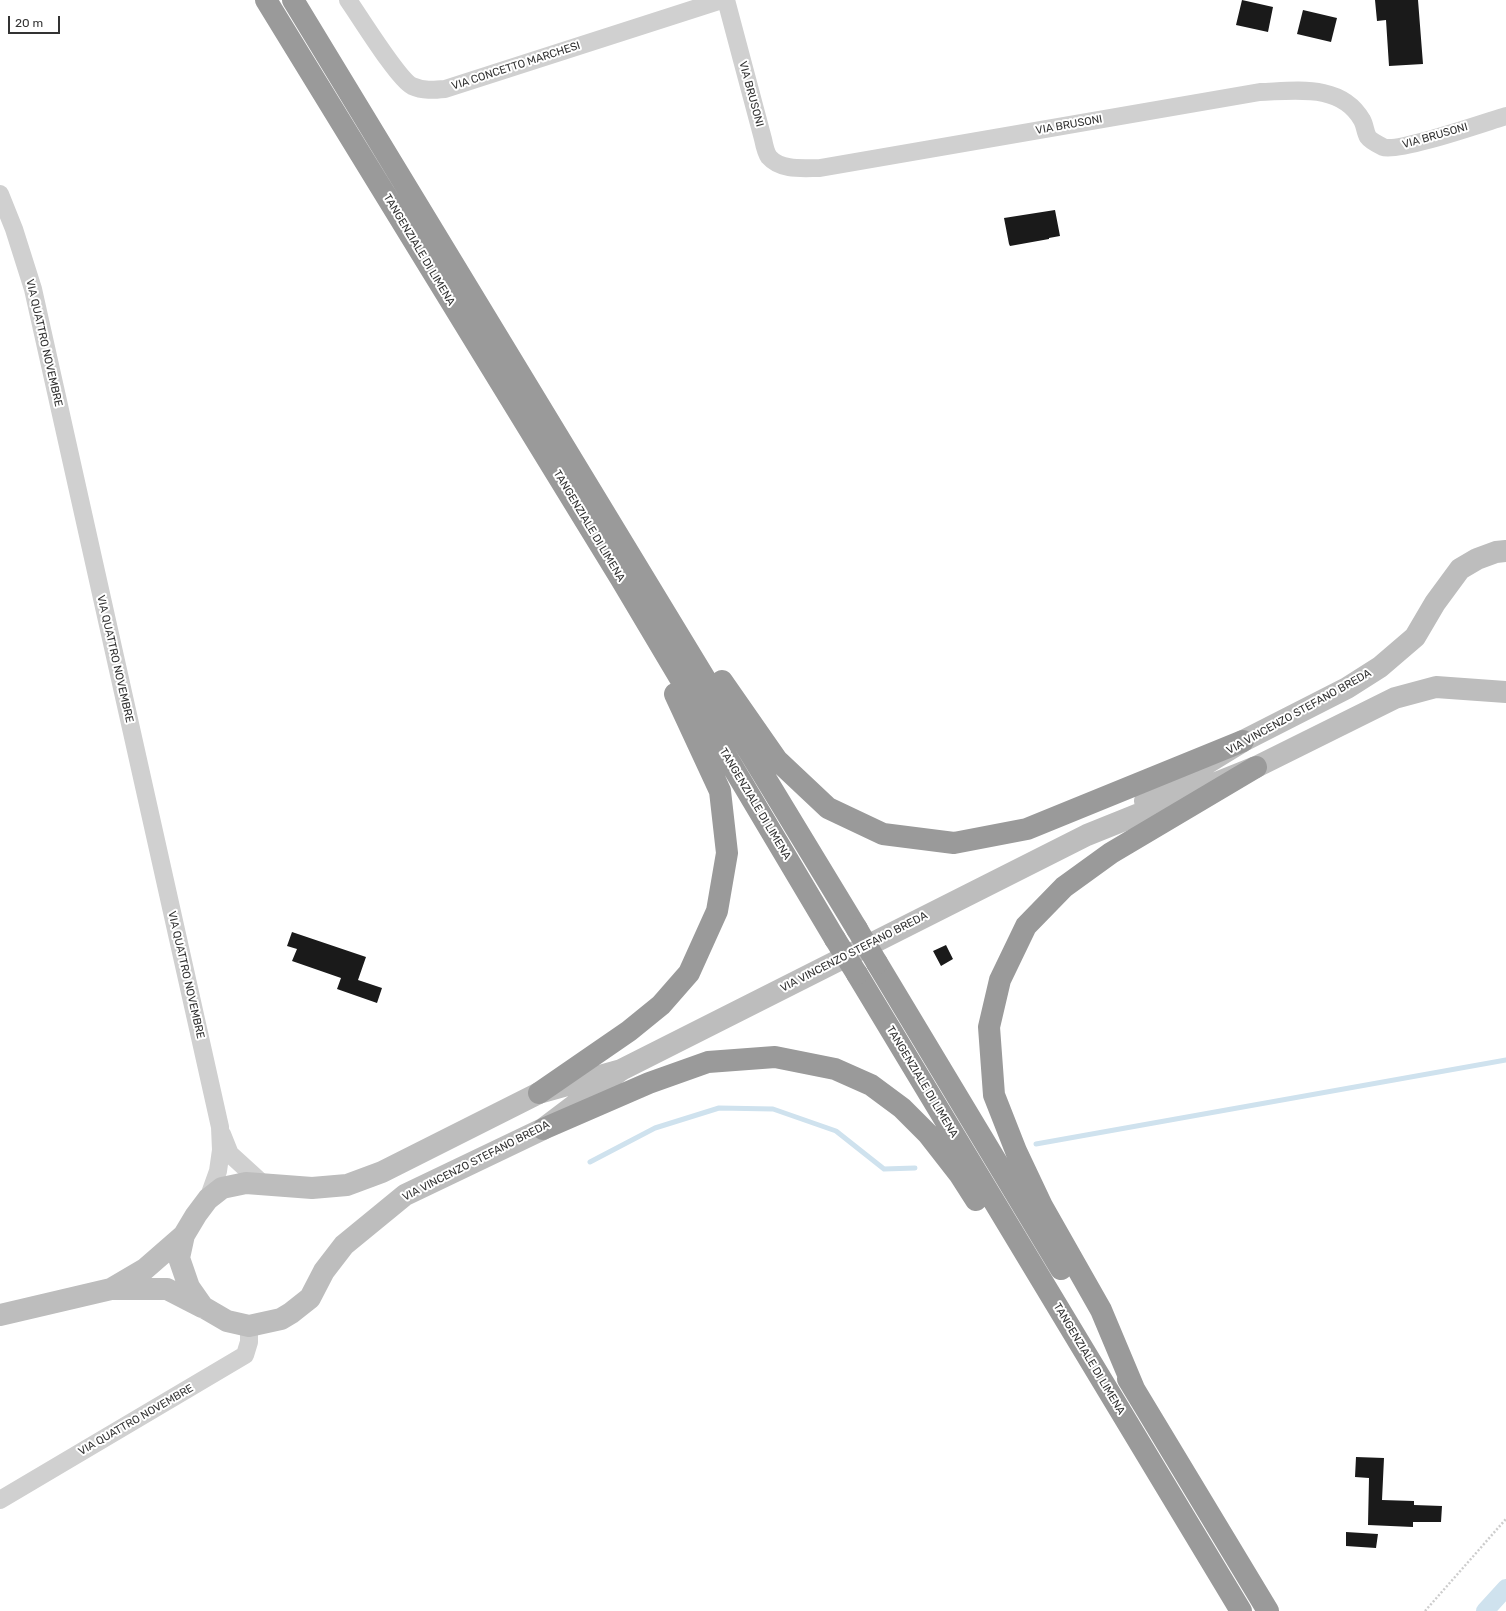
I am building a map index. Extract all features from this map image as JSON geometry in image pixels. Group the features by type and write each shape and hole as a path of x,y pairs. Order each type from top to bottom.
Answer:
{"highway":[{"name":"TANGENZIALE DI LIMENA","path":"266,0 621,579 1241,1611"},
{"name":"TANGENZIALE DI LIMENA","path":"293,0 616,530 1268,1611"},
{"path":"616,530 678,608 726,688 777,760 828,808 883,834 954,843 1027,829 1244,741"},
{"path":"539,1093 629,1031 661,1005 689,973 717,911 727,853 720,791 621,579"},
{"path":"1135,1391 1101,1310 1042,1206 1013,1144 994,1095 989,1027 1000,980 1026,926 1064,887 1111,853 1256,767"},
{"path":"543,1129 649,1083 708,1062 775,1057 835,1069 871,1085 907,1113 928,1134 960,1175 1065,1338 1112,1398"}],"street":[{"name":"VIA CONCETTO MARCHESI","path":"348,0 400,75 411,85 428,90 445,89 722,0"},
{"name":"VIA BRUSONI","path":"726,0 762,139 769,157 780,164 796,169 820,168 1260,92 1306,90 1331,94 1350,106 1362,120 1368,137 1384,148 1405,146 1506,116"},
{"name":"VIA QUATTRO NOVEMBRE","path":"0,194 14,229 33,289 220,1127 230,1154 264,1185"},
{"name":"VIA VINCENZO STEFANO BREDA","path":"1087,836 1244,741 1347,688 1380,667 1414,637 1434,603 1460,569 1477,559 1496,552 1506,551"},
{"name":"VIA VINCENZO STEFANO BREDA","path":"0,1315 111,1289 167,1289 228,1321 249,1326 281,1319 310,1298 324,1271 344,1245 405,1195 543,1129 621,1070 1087,836 1256,767 1395,698 1436,687 1506,692"},
{"name":"VIA VINCENZO STEFANO BREDA","path":"203,1307 189,1287 179,1258 184,1235 196,1214 208,1199 222,1188 246,1183 312,1188 347,1185 382,1172 539,1093 621,1070"},
{"name":"VIA QUATTRO NOVEMBRE","path":"208,1199 219,1164 221,1150 220,1127"},
{"name":"VIA VINCENZO STEFANO BREDA","path":"111,1289 145,1269 184,1235"},
{"name":"VIA QUATTRO NOVEMBRE","path":"0,1500 246,1355 249,1342 249,1326"}],"path":[{"path":"1425,1611 1506,1519"}],"building":[{"path":"1242,0 1273,7 1268,32 1236,25"},
{"path":"1375,0 1418,0 1423,64 1389,66 1386,20 1377,21"},
{"path":"1303,10 1337,18 1331,42 1297,34"},
{"path":"1055,210 1060,236 1010,246 1004,218"},
{"path":"292,932 366,957 358,980 382,988 377,1003 337,989 341,978 292,961 297,949 287,946"},
{"path":"946,945 953,959 941,966 933,951"},
{"path":"1356,1457 1384,1458 1382,1500 1414,1501 1414,1505 1442,1506 1441,1522 1413,1522 1413,1527 1368,1525 1369,1478 1355,1477"},
{"path":"1346,1532 1378,1534 1376,1548 1346,1546"}],"waterway":[{"path":"1036,1144 1506,1060"},
{"path":"590,1162 655,1128 719,1108 773,1109 836,1131 884,1169 915,1168"},
{"path":"1485,1611 1506,1588"}]}
